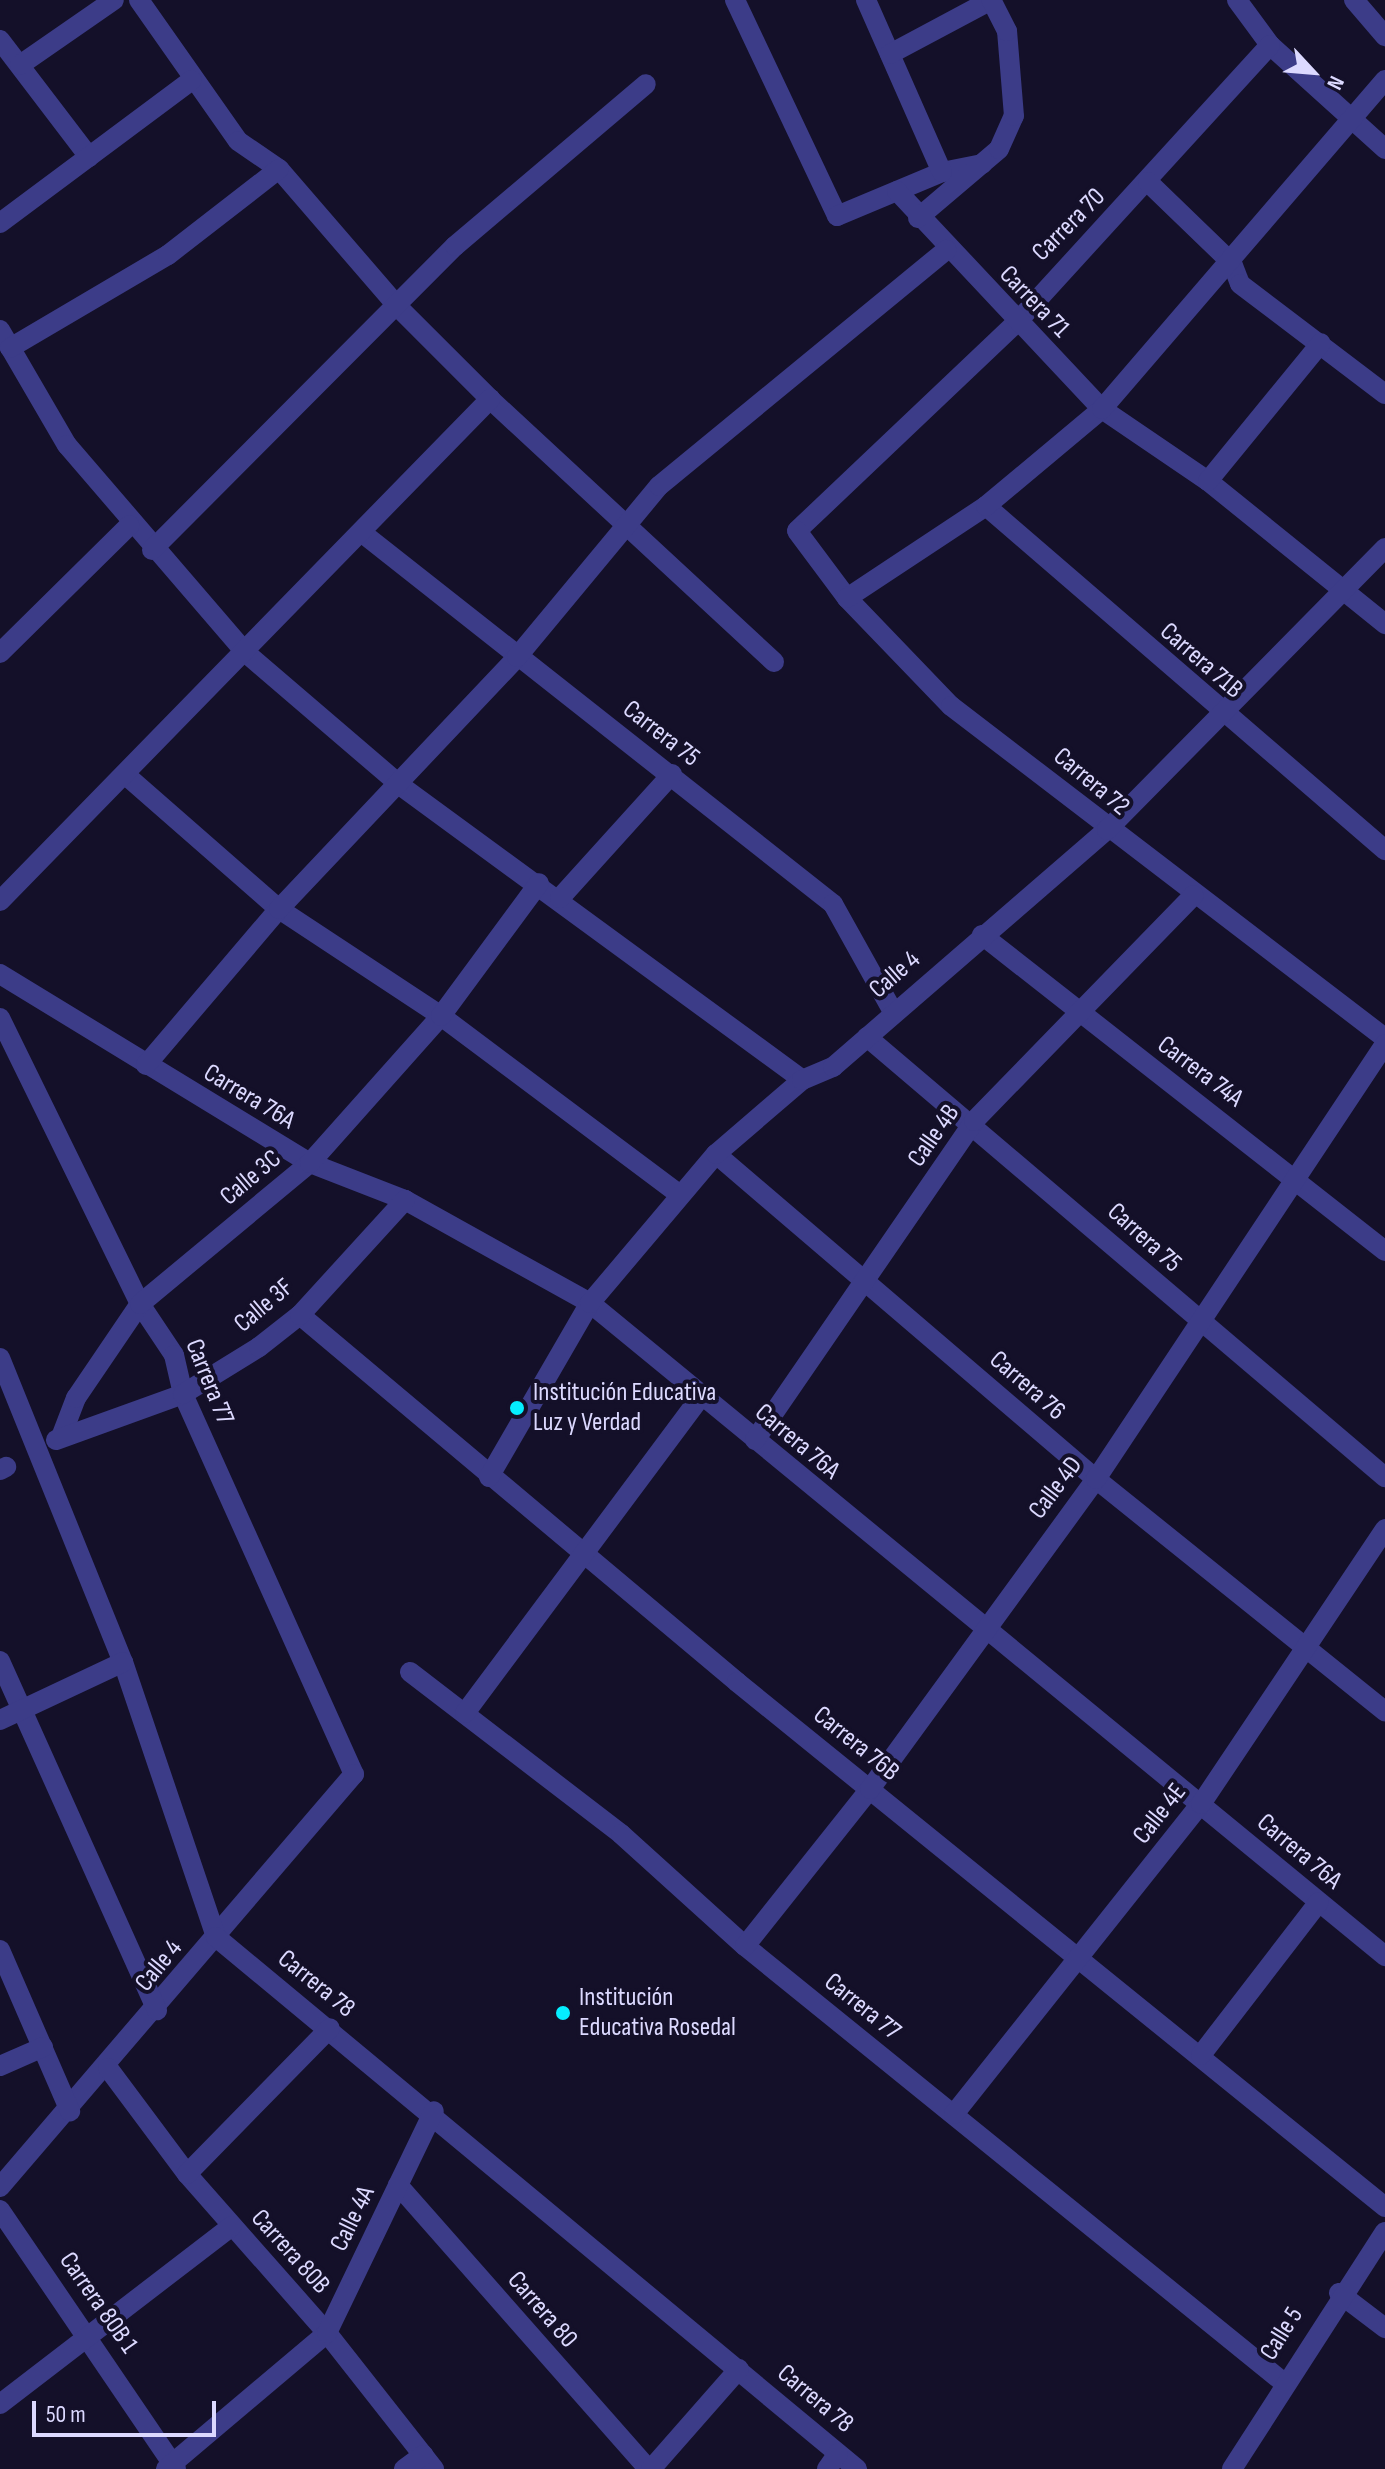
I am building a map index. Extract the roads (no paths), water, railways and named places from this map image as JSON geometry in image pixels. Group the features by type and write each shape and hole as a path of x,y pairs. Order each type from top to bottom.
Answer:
{"street":[{"path":"20,65 114,0"},
{"path":"139,0 192,80 238,141 279,169 398,307 490,399 624,527 774,662"},
{"path":"735,0 837,216 942,172 982,164"},
{"path":"866,0 942,172"},
{"path":"890,54 991,0 1007,31 1014,116 999,149 918,218"},
{"path":"1237,0 1270,45 1385,149"},
{"path":"1354,0 1385,36"},
{"path":"1,44 89,157"},
{"name":"Carrera 70","path":"797,531 1017,322 1270,45"},
{"path":"0,223 192,80"},
{"path":"847,598 986,506 1102,409 1355,123 1385,80"},
{"path":"152,550 398,307 455,246 646,84"},
{"path":"279,169 168,255 5,339 67,445 130,525 246,653 401,786 560,898 802,1080"},
{"path":"1148,182 1232,263 1240,284 1303,337 1321,343 1385,394"},
{"name":"Carrera 71","path":"897,191 946,250 1102,409 1208,481 1385,624"},
{"path":"146,1065 279,909 401,786 517,657 624,527 709,442 946,250"},
{"path":"1208,481 1321,343"},
{"path":"0,901 128,777 490,399"},
{"name":"Carrera 71B","path":"986,506 1224,717 1385,850"},
{"path":"0,653 130,525"},
{"name":"Carrera 72","path":"797,531 847,598 951,706 1107,830 1385,1041"},
{"name":"Carrera 75","path":"361,532 517,657 672,774 833,904 892,1010"},
{"name":"Calle 4","path":"489,1477 590,1303 679,1194 716,1154 802,1080 867,1037 892,1010 1107,830 1349,593 1385,548"},
{"path":"560,898 672,774"},
{"path":"128,777 279,909 441,1016 679,1194"},
{"name":"Calle 3C","path":"61,1437 76,1398 140,1304 310,1163 441,1016 539,883"},
{"name":"Calle 4B","path":"755,1440 974,1121 1194,895"},
{"name":"Carrera 74A","path":"982,935 1080,1014 1296,1177 1385,1251"},
{"name":"Carrera 76A","path":"0,974 310,1163 405,1200 590,1303 755,1440 988,1623 1385,1956"},
{"name":"Carrera 77","path":"0,1018 140,1304 174,1355 183,1394 354,1774"},
{"name":"Carrera 75","path":"867,1037 974,1121 1203,1326 1385,1477"},
{"name":"Calle 4D","path":"745,1946 870,1789 988,1623 1096,1479 1203,1326 1385,1041"},
{"name":"Carrera 76","path":"716,1154 1096,1479 1385,1711"},
{"name":"Calle 3F","path":"40,1449 61,1437 183,1394 300,1315 405,1200"},
{"name":"Carrera 76B","path":"300,1315 489,1477 870,1789 1082,1956 1385,2207"},
{"path":"0,1358 40,1449 123,1662 216,1937"},
{"path":"465,1713 701,1396"},
{"name":"Calle 4E","path":"954,2114 1201,1804 1310,1649 1385,1529"},
{"path":"0,1661 25,1708 157,2010"},
{"path":"0,1720 123,1662"},
{"name":"Carrera 77","path":"410,1672 621,1834 745,1946 1283,2382"},
{"name":"Calle 4","path":"0,2187 108,2068 354,1774"},
{"path":"1201,2055 1319,1902"},
{"name":"Carrera 78","path":"216,1937 434,2111 739,2369 832,2461 857,2469"},
{"path":"0,1950 70,2111"},
{"path":"187,2174 330,2028"},
{"path":"0,2066 43,2047"},
{"name":"Carrera 80B","path":"108,2068 187,2174 327,2333 428,2462"},
{"name":"Calle 4A","path":"172,2467 327,2333 434,2111"},
{"name":"Carrera 80","path":"398,2185 650,2469"},
{"name":"Carrera 80B 1","path":"0,2210 92,2336 172,2467"},
{"path":"0,2404 232,2226"},
{"name":"Calle 5","path":"1232,2469 1339,2293 1385,2232"},
{"path":"1339,2293 1385,2328"},
{"path":"650,2469 739,2369"},
{"path":"404,2469 428,2462"}],"place":[{"name":"Institución Educativa Luz y Verdad","path":"517,1408"},
{"name":"Institución Educativa Rosedal","path":"563,2013"}]}
